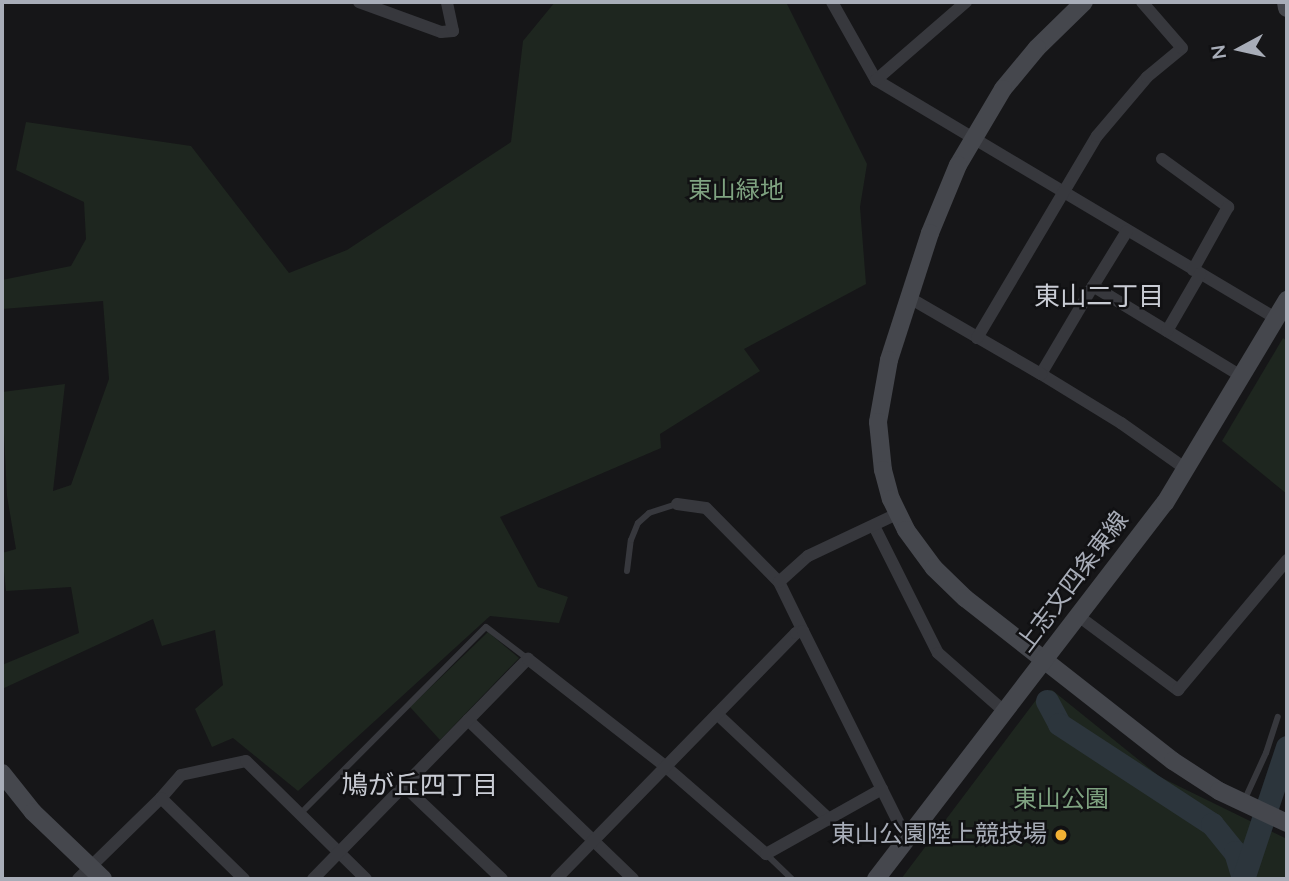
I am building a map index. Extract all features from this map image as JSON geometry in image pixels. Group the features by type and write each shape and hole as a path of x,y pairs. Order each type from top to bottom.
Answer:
{"street":[{"path":"362,2 441,32 453,31 447,2"},
{"path":"832,2 876,80 1276,318"},
{"path":"876,80 951,7 966,2"},
{"path":"1084,2 1037,48 1003,89 972,138 930,233 908,297 881,393 878,422 883,470 897,514 916,545 946,580 1173,761 1250,806 1284,822"},
{"path":"978,338 1063,192 1120,105 1147,76 1182,48 1142,2"},
{"path":"1286,2 1287,8"},
{"path":"1162,159 1228,207 1167,331"},
{"path":"1041,374 1126,231"},
{"path":"1093,286 1241,376"},
{"path":"908,297 1121,423 1186,469"},
{"name":"上志文四条東線","path":"876,879 1165,503 1287,300"},
{"path":"677,504 706,508 779,582 906,838"},
{"path":"779,582 808,556 897,514"},
{"path":"874,526 938,653 1005,712"},
{"path":"1077,615 1178,690 1287,560"},
{"path":"556,879 796,633 803,631"},
{"path":"313,879 528,659 666,767 766,854 881,789"},
{"path":"717,713 828,819"},
{"path":"468,720 633,879"},
{"path":"2,773 33,812 91,875 181,775 246,761 366,879"},
{"path":"404,786 502,879"},
{"path":"162,798 244,879"}],"lane":[{"path":"627,571 631,540 638,523 649,513 677,504"},
{"path":"301,813 486,627 528,659"},
{"path":"1250,806 1278,717"},
{"path":"766,854 792,879"}],"green space":[{"name":"東山緑地","path":"555,2 786,2 867,164 860,207 866,284 744,349 760,371 660,434 661,448 500,517 538,587 568,597 559,623 490,616 298,791 233,738 212,747 195,709 223,685 215,630 162,646 153,619 2,689 2,665 79,633 71,587 6,591 2,553 16,549 7,496 2,392 65,384 53,491 71,485 109,379 103,301 2,309 2,280 71,266 86,239 84,202 16,170 26,122 191,146 289,273 347,250 511,142 523,41"},
{"path":"1283,338 1287,341 1287,494 1222,441"},
{"path":"488,632 519,658 440,740 410,707"},
{"name":"東山公園","path":"1052,690 1160,777 1287,839 1287,879 901,879 1042,692"}],"waterway":[{"path":"1047,701 1059,724 1212,824 1235,852 1243,878"},
{"path":"1243,879 1287,747"}],"place":[{"name":"東山公園陸上競技場","path":"1061,835"}],"district":[{"name":"東山二丁目","path":"1099,297"},
{"name":"鳩が丘四丁目","path":"420,786"}]}
